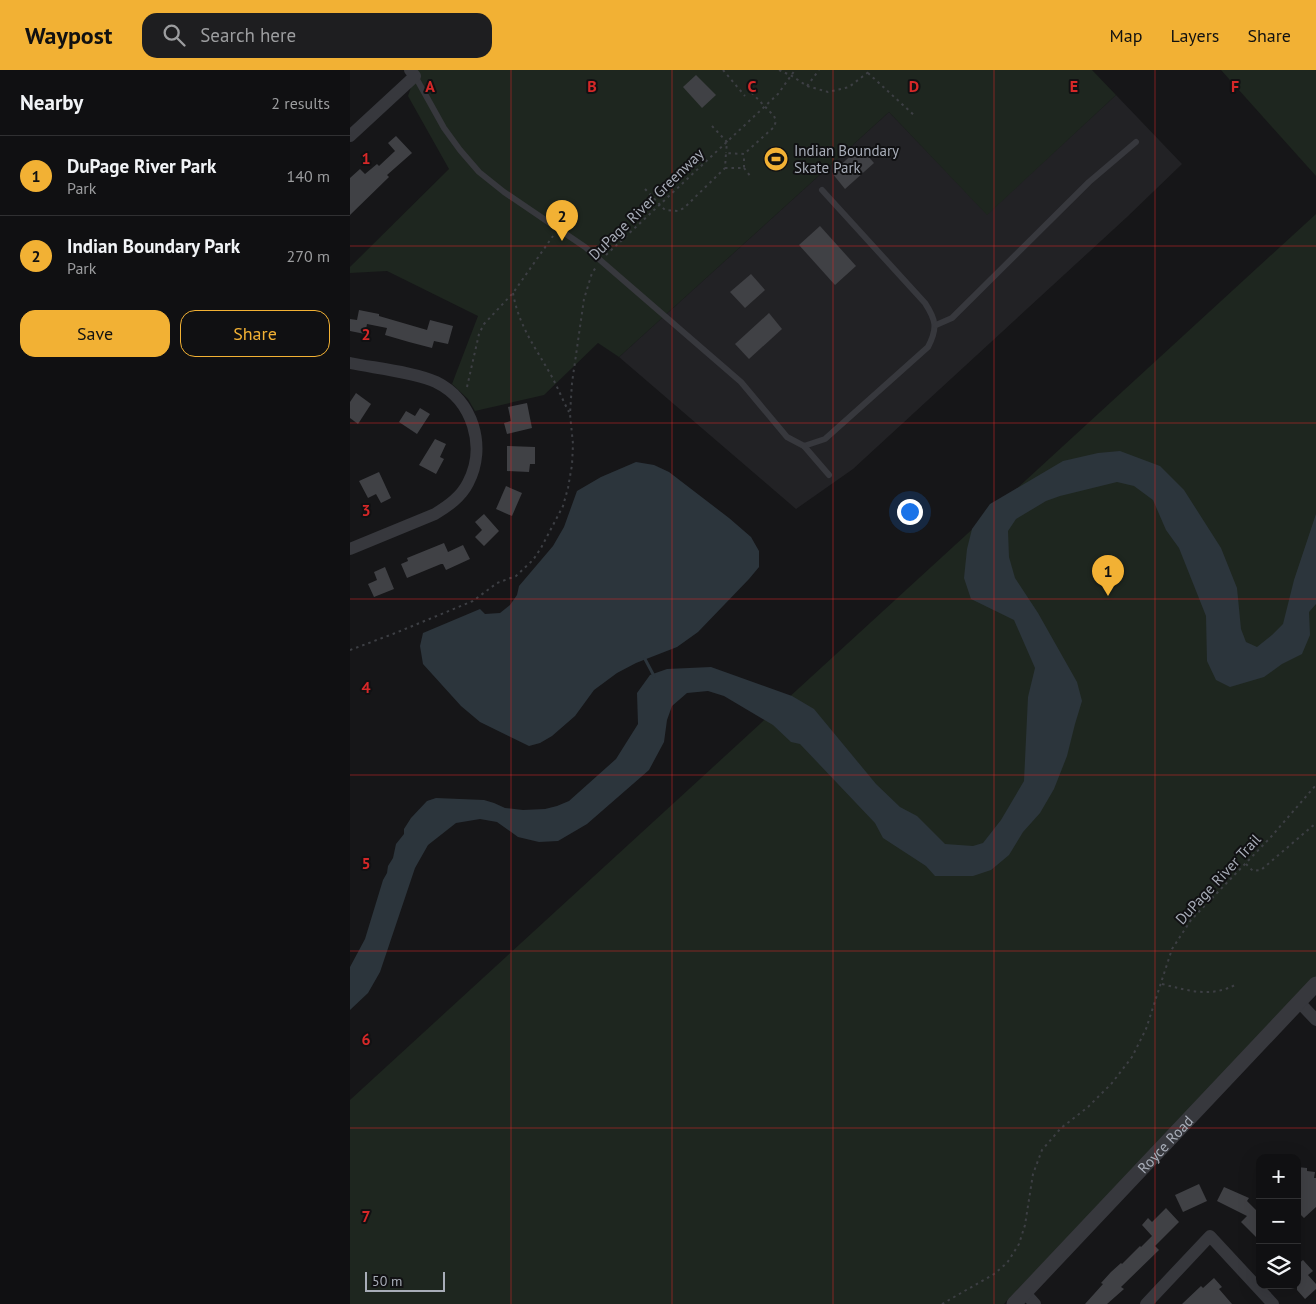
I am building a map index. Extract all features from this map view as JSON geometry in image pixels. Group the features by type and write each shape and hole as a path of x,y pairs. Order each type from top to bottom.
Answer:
{"street":[{"path":"350,136 412,73"},
{"path":"350,364 421,377 445,388 454,395 470,417 476,442 474,470 467,484 446,507 435,514 350,549"},
{"name":"Royce Road","path":"1014,1304 1030,1298 1316,984"},
{"path":"1299,1002 1316,1020"},
{"path":"1146,1304 1210,1236 1272,1304"}],"lane":[{"path":"412,73 444,128 479,172 504,192 586,247 741,382 787,437 804,446 829,475"},
{"path":"936,325 952,318 1089,182 1136,142"},
{"path":"804,446 825,439 928,347 934,336 936,325 925,303 822,190"}],"path":[{"path":"723,70 745,96"},
{"path":"779,70 807,86 828,92 849,87 871,70"},
{"name":"DuPage River Greenway","path":"350,650 473,602 497,583 516,576 533,560 542,548 560,513 568,488 573,444 570,414 572,383 584,299 592,273 601,260 778,94 795,70"},
{"path":"807,86 820,70"},
{"path":"868,72 915,116"},
{"path":"726,153 744,154 774,127 776,121 774,116 750,90"},
{"path":"645,189 669,211 681,210 725,168 727,142 712,126"},
{"path":"744,154 744,168 752,177"},
{"path":"725,168 744,168"},
{"path":"467,387 484,324 513,293 551,240 558,227"},
{"path":"513,293 516,309 529,339 553,378 570,414"},
{"name":"DuPage River Trail","path":"942,1304 994,1274 1007,1263 1020,1244 1033,1174 1042,1150 1061,1128 1088,1107 1112,1083 1132,1057 1146,1029 1172,949 1191,920 1276,832 1316,785"},
{"path":"1245,864 1256,872 1261,870 1316,823"},
{"path":"1162,984 1198,992 1213,992 1225,990 1237,984"}],"shaded area":[{"path":"410,70 1092,70 1116,95 987,215 889,112 619,357 598,343 544,395 475,411 468,399 452,384 478,316 387,271 350,273 350,267 449,169 408,96 415,76"},
{"path":"1221,70 1316,70 1316,176"},
{"path":"1116,95 1182,164 853,469 796,509 619,357 889,112 987,214"},
{"path":"1316,214 1316,977 1004,1304 350,1304 350,1100"},
{"path":"1120,451 1160,466 1184,490 1221,548 1237,588 1241,629 1246,642 1257,647 1283,624 1294,580 1316,514 1316,604 1309,612 1310,635 1302,654 1282,664 1264,677 1230,687 1216,680 1207,661 1206,616 1179,548 1166,530 1153,500 1134,486 1117,482 1046,501 1016,519 1008,531 1009,557 1015,578 1038,613 1077,682 1082,701 1067,756 1054,789 1040,813 1023,832 1009,855 991,870 973,876 935,876 926,866 883,838 875,823 800,744 791,742 773,725 724,696 708,691 687,693 672,706 667,720 664,742 649,770 587,824 558,841 539,842 518,837 497,822 480,819 456,823 428,845 415,868 380,972 368,993 350,1010 350,967 365,939 396,844 404,834 404,829 411,818 427,801 436,798 484,800 505,808 523,810 545,809 569,801 616,759 638,724 637,693 650,675 667,669 711,667 792,696 814,709 876,784 900,807 917,816 945,844 973,846 983,843 1001,820 1024,781 1028,697 1035,668 1014,620 971,599 964,578 967,549 972,529 990,504 1063,461 1098,453"},
{"path":"636,462 654,465 669,472 729,518 751,537 759,551 759,567 698,632 677,647 636,663 617,673 594,690 575,716 552,736 540,743 529,746 480,722 461,706 423,664 420,646 423,633 480,609 485,614 500,613 510,605 517,595 519,586 553,546 564,527 577,491 601,477"}],"building":[{"path":"696,75 716,95 702,108 683,87"},
{"path":"396,136 412,153 387,175 389,177 350,215 350,178 360,169 365,174 377,164 379,166 395,151 388,143"},
{"path":"860,147 874,163 845,189 832,173"},
{"path":"820,226 856,266 835,285 799,245"},
{"path":"751,274 765,290 745,308 730,292"},
{"path":"359,310 379,314 379,316 427,330 430,320 453,326 448,344 434,341 432,348 385,335 387,328 367,324 365,334 350,331 350,319 357,320"},
{"path":"769,313 782,329 749,359 735,344"},
{"path":"356,393 371,404 358,424 350,418 350,402"},
{"path":"527,403 532,428 507,434 504,423 511,421 508,407"},
{"path":"420,408 430,414 417,434 399,422 406,411 415,416"},
{"path":"435,439 446,444 440,457 444,459 436,474 419,465"},
{"path":"507,446 535,447 535,464 530,464 529,472 507,471"},
{"path":"379,472 391,498 381,503 376,494 368,498 359,481"},
{"path":"506,486 522,493 512,516 496,509"},
{"path":"484,514 499,531 484,546 475,537 482,530 475,522"},
{"path":"444,543 448,552 463,545 470,559 446,570 443,564 441,564 407,578 401,564 408,561 407,558"},
{"path":"385,567 394,589 374,597 368,584 377,580 374,572"},
{"path":"1301,1167 1307,1168 1307,1171 1315,1172 1314,1178 1316,1178 1316,1207 1304,1218 1301,1215"},
{"path":"1199,1184 1207,1201 1183,1212 1175,1195"},
{"path":"1224,1187 1249,1198 1247,1201 1256,1210 1256,1237 1241,1222 1247,1216 1217,1201"},
{"path":"1166,1208 1179,1222 1155,1246 1159,1250 1121,1287 1124,1289 1107,1304 1085,1304 1111,1272 1152,1236 1142,1225 1148,1218 1152,1222"},
{"path":"1303,1260 1313,1271 1308,1275 1316,1284 1316,1289 1305,1299 1297,1290 1301,1289 1301,1262"},
{"path":"1214,1278 1222,1287 1219,1289 1232,1304 1182,1304 1201,1286 1203,1288"}],"waterway":[{"path":"645,659 654,676"}],"place":[{"name":"Indian Boundary Skate Park","path":"776,159"},
{"name":"Indian Boundary Park","path":"562,241"},
{"name":"DuPage River Park","path":"1108,596"}]}
